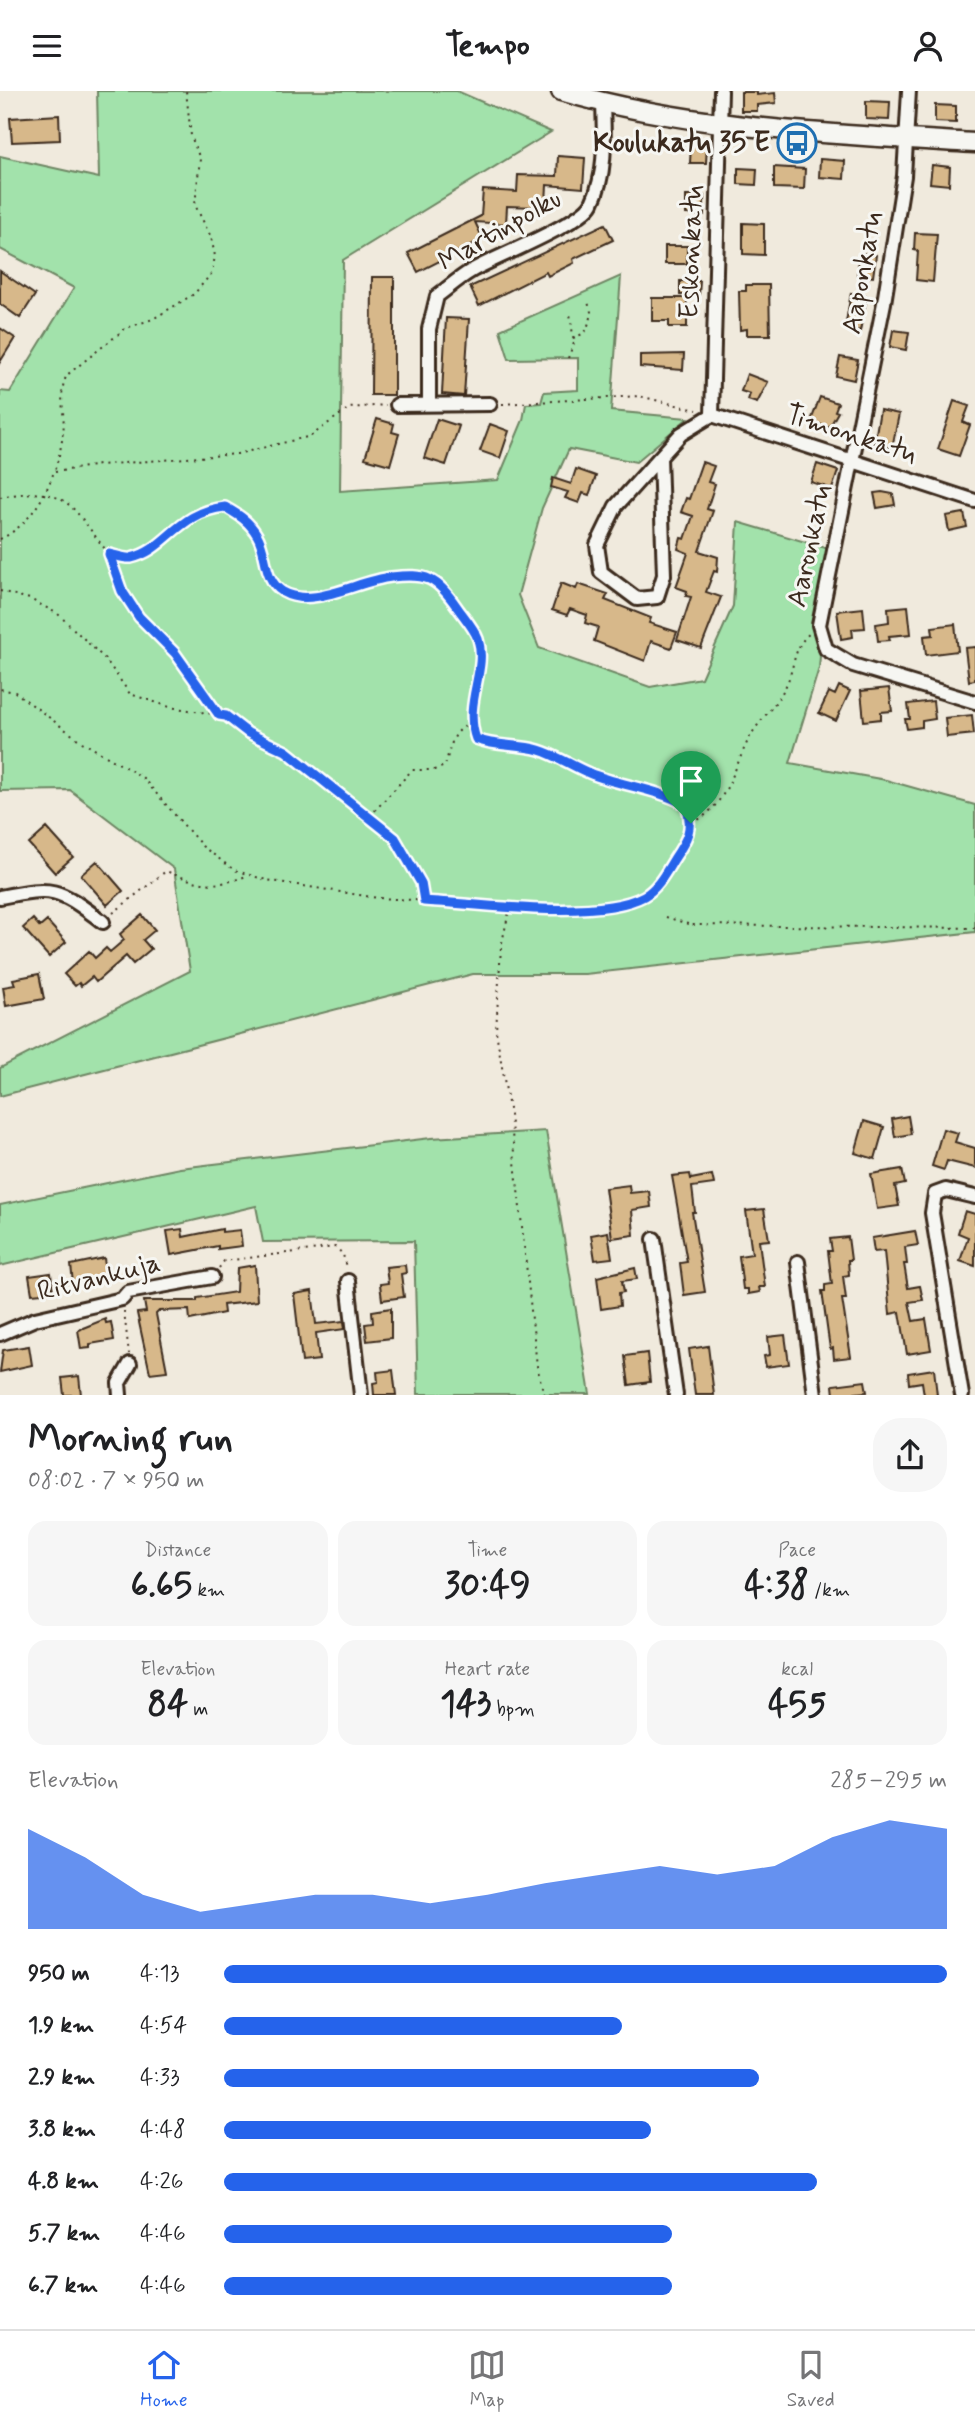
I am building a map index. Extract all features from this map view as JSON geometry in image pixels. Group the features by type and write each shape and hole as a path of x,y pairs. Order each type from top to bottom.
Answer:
{"street":[{"path":"561,91 603,103 721,123 975,143"},
{"name":"Eskonkatu","path":"712,415 721,91"},
{"name":"Aaponkatu","path":"853,461 884,303 908,139 909,91"},
{"name":"Martinpolku","path":"429,404 429,329 437,296 471,271 559,227 590,206 600,180 604,148 603,103"},
{"path":"397,405 490,404"},
{"path":"660,457 664,575 657,597 637,599 601,572 597,545 616,506 660,457 681,434 712,415"},
{"name":"Timonkatu","path":"712,415 975,501"},
{"name":"Aaronkatu","path":"853,461 819,625 826,649 853,665 975,702"},
{"path":"0,897 43,888 68,896 103,922"},
{"path":"962,1395 932,1213 934,1194 946,1190 975,1197"},
{"path":"653,1239 676,1395"},
{"path":"798,1262 815,1395"},
{"name":"Ritvankuja","path":"0,1334 35,1319 122,1299 128,1292 212,1276"},
{"path":"348,1281 360,1395"},
{"path":"120,1395 119,1383 130,1364"}],"path":[{"path":"0,539 28,519 54,472 63,433 61,385 66,375 126,328 153,319 194,294 212,273 215,256 211,237 195,205 200,159 191,136 186,91"},
{"path":"573,338 584,333 593,315 587,299"},
{"path":"568,358 573,338 570,313"},
{"path":"490,404 639,396 678,403 712,415"},
{"path":"54,472 99,464 237,454 311,436 349,408 397,405"},
{"path":"0,497 58,495 75,509 109,554 122,591 139,617 175,653 219,715"},
{"path":"0,689 15,692 82,743 142,777 202,846 234,870 250,875 378,898 575,909 627,904 657,885 690,836 691,823 686,805 666,793 591,774 542,751 511,744 489,744 476,739 471,724 479,657 478,639 446,591 425,577 412,574 372,579 322,597 303,599 282,591 268,575 258,537 246,519 225,507 206,509 189,517 156,545 130,558 109,554"},
{"path":"0,591 30,599 58,614 106,660 130,694 170,707 226,716 248,733 286,751 395,838 421,883 424,901"},
{"path":"691,823 703,818 713,808 736,773 752,733 787,683 803,639 819,625"},
{"path":"370,817 412,770 434,770 445,765 452,742 461,727 471,724"},
{"path":"103,922 166,871 206,885 225,884 250,875"},
{"path":"510,906 501,947 496,1031 510,1115 537,1366 544,1395"},
{"path":"666,917 691,925 975,928"},
{"path":"212,1276 225,1261 335,1247 343,1254 348,1281"},
{"path":"122,1299 130,1364"}],"green space":[{"path":"97,91 457,91 551,132 343,260 340,491 498,480 523,420 526,404 541,403 544,392 578,390 578,358 509,359 500,330 621,276 611,411 688,418 636,462 569,449 542,508 518,595 539,648 650,687 701,678 733,606 738,522 829,549 819,668 790,763 886,780 975,805 975,932 585,974 473,974 0,1096 0,1068 190,971 174,869 70,790 0,791 0,391 10,392 74,288 0,249 0,156 99,178"},
{"path":"546,1131 590,1394 418,1394 414,1241 263,1242 256,1206 0,1266 0,1205 180,1168 431,1138"}],"building":[{"path":"741,92 757,92 757,95 775,93 776,103 757,105 757,111 741,111"},
{"path":"866,101 890,102 889,120 866,119"},
{"path":"935,105 956,106 956,123 935,122"},
{"path":"59,115 60,140 12,142 10,118"},
{"path":"691,145 707,145 706,163 690,163"},
{"path":"558,156 585,158 583,188 547,185 546,202 535,202 535,207 507,206 506,224 475,222 483,239 418,272 408,253 481,216 483,190 517,192 518,175 557,176"},
{"path":"820,159 845,161 844,179 819,177"},
{"path":"932,165 950,167 949,185 930,183"},
{"path":"774,167 805,169 804,189 774,188"},
{"path":"738,168 757,169 756,185 738,184"},
{"path":"686,196 704,196 704,215 686,214"},
{"path":"743,223 764,224 764,255 743,254"},
{"path":"605,224 613,240 573,259 574,263 548,276 546,272 479,306 470,287"},
{"path":"915,233 937,234 933,282 916,280 918,251 914,250"},
{"path":"665,246 687,246 687,264 665,264"},
{"path":"860,253 876,255 873,277 857,275"},
{"path":"0,271 35,295 20,318 0,304"},
{"path":"372,277 394,277 394,395 371,395"},
{"path":"680,281 700,281 699,295 680,295"},
{"path":"746,285 769,285 770,335 747,335 747,329 740,330 739,291 746,291"},
{"path":"851,293 867,296 860,331 845,328"},
{"path":"652,298 687,298 687,327 669,327 669,321 652,321"},
{"path":"446,318 469,319 464,396 442,394"},
{"path":"0,328 15,338 0,362"},
{"path":"893,330 909,332 906,350 890,347"},
{"path":"684,354 683,370 640,367 640,355"},
{"path":"840,357 858,360 854,380 836,376"},
{"path":"747,374 768,382 757,403 748,400 750,394 741,391"},
{"path":"820,397 838,403 835,411 838,412 829,428 811,421"},
{"path":"954,401 969,406 963,422 970,425 959,456 938,449"},
{"path":"880,410 899,414 892,448 874,445"},
{"path":"377,419 394,424 392,432 399,434 390,465 365,458"},
{"path":"437,419 459,426 446,465 424,458"},
{"path":"490,424 509,431 500,458 480,451"},
{"path":"702,462 714,466 708,482 715,484 707,509 713,511 699,551 718,557 717,572 714,571 706,592 721,597 701,648 677,640 691,597 686,596 687,591 676,587 688,553 678,549 681,538 685,539 693,516 681,512 686,498 689,499"},
{"path":"817,464 838,471 832,489 811,482"},
{"path":"576,469 596,476 589,495 583,493 579,503 565,498 568,492 551,487 553,478 571,484"},
{"path":"874,493 893,494 895,505 877,508"},
{"path":"964,513 967,527 949,531 946,516"},
{"path":"561,583 576,589 578,584 608,594 605,600 651,618 649,623 677,632 671,648 651,641 645,661 594,641 598,627 585,623 587,615 570,609 567,615 552,610"},
{"path":"908,606 911,634 889,636 890,640 878,641 876,624 889,622 888,608"},
{"path":"863,608 865,628 852,629 853,637 841,639 837,611"},
{"path":"955,624 958,651 926,655 924,636 933,635 932,627"},
{"path":"975,647 975,680 969,681 965,648"},
{"path":"839,686 850,691 836,721 819,713 829,692 835,695"},
{"path":"889,688 892,711 881,712 881,719 864,721 861,691"},
{"path":"933,701 935,719 922,721 922,727 907,729 905,719 910,719 908,704"},
{"path":"972,715 974,734 947,737 945,718"},
{"path":"47,828 73,857 55,873 29,844"},
{"path":"97,861 123,891 107,905 81,875"},
{"path":"142,915 155,930 143,940 151,949 133,964 126,956 96,982 92,977 81,986 79,983 75,986 64,974 89,951 95,958 106,948 110,952 124,940 120,934"},
{"path":"33,919 40,927 47,921 66,942 49,957 23,928"},
{"path":"39,974 44,999 6,1006 3,987 15,985 13,979"},
{"path":"908,1116 911,1134 895,1137 892,1119"},
{"path":"864,1121 884,1127 875,1159 855,1153"},
{"path":"943,1129 958,1133 955,1142 975,1148 975,1168 947,1161 944,1170 932,1166"},
{"path":"902,1169 905,1184 895,1186 899,1206 877,1209 871,1174"},
{"path":"690,1174 691,1179 712,1175 714,1184 692,1187 695,1212 692,1212 705,1292 684,1295 680,1263 687,1262 672,1176"},
{"path":"629,1185 630,1193 649,1191 651,1207 632,1210 634,1235 612,1238 605,1188"},
{"path":"764,1209 769,1240 759,1241 765,1287 759,1287 760,1292 748,1294 748,1289 743,1289 739,1256 752,1254 746,1211"},
{"path":"965,1211 975,1214 975,1266 960,1261 968,1237 958,1233"},
{"path":"182,1229 183,1237 222,1229 222,1232 240,1230 242,1246 218,1249 218,1246 171,1255 167,1231"},
{"path":"915,1231 918,1245 905,1247 907,1264 904,1264 908,1288 920,1286 923,1300 909,1302 913,1321 926,1319 931,1350 907,1354 900,1312 890,1314 884,1251 874,1252 872,1238"},
{"path":"608,1232 612,1258 595,1260 591,1235"},
{"path":"848,1237 851,1260 848,1260 849,1275 843,1276 846,1299 842,1299 851,1357 834,1359 833,1348 830,1349 822,1291 825,1291 825,1285 832,1284 828,1251 832,1251 830,1239"},
{"path":"104,1258 106,1275 100,1276 101,1280 73,1283 71,1265"},
{"path":"255,1265 257,1301 223,1305 224,1313 190,1320 189,1310 159,1311 156,1314 167,1371 150,1373 137,1313 146,1312 144,1301 197,1301 197,1298 236,1292 237,1268"},
{"path":"405,1265 406,1273 401,1274 404,1297 382,1300 380,1284 388,1283 386,1267"},
{"path":"635,1268 637,1279 622,1281 624,1292 619,1293 620,1306 601,1309 597,1277"},
{"path":"51,1273 53,1292 32,1294 29,1276"},
{"path":"312,1291 316,1324 344,1321 345,1329 316,1333 319,1360 302,1362 294,1294"},
{"path":"391,1308 391,1338 367,1341 365,1324 373,1323 372,1311"},
{"path":"105,1319 106,1323 111,1322 114,1340 90,1344 90,1348 81,1349 78,1330"},
{"path":"785,1335 789,1364 766,1367 764,1356 770,1355 768,1337"},
{"path":"29,1346 32,1365 0,1372 3,1350"},
{"path":"708,1346 714,1395 695,1395 689,1349"},
{"path":"647,1353 650,1382 629,1385 625,1356"},
{"path":"934,1369 937,1395 924,1395 922,1382 909,1384 908,1373"},
{"path":"393,1370 396,1395 374,1395 373,1383 378,1382 377,1372"},
{"path":"79,1376 81,1395 64,1395 62,1378"},
{"path":"865,1381 867,1392 834,1395 833,1385"}],"place":[{"name":"Koulukatu 35 E","path":"797,143"}],"route":[{"path":"225,507 246,519 258,537 268,575 282,591 303,599 322,597 372,579 412,574 425,577 446,591 478,639 479,657 470,709 476,739 489,744 511,744 542,751 591,774 618,780 638,789 666,793 686,805 691,823 690,836 657,885 646,895 627,904 575,909 424,901 421,883 395,838 317,773 286,751 248,733 226,716 219,715 175,653 139,617 122,591 109,554 130,558 156,545 189,517 206,509 225,507"}]}
